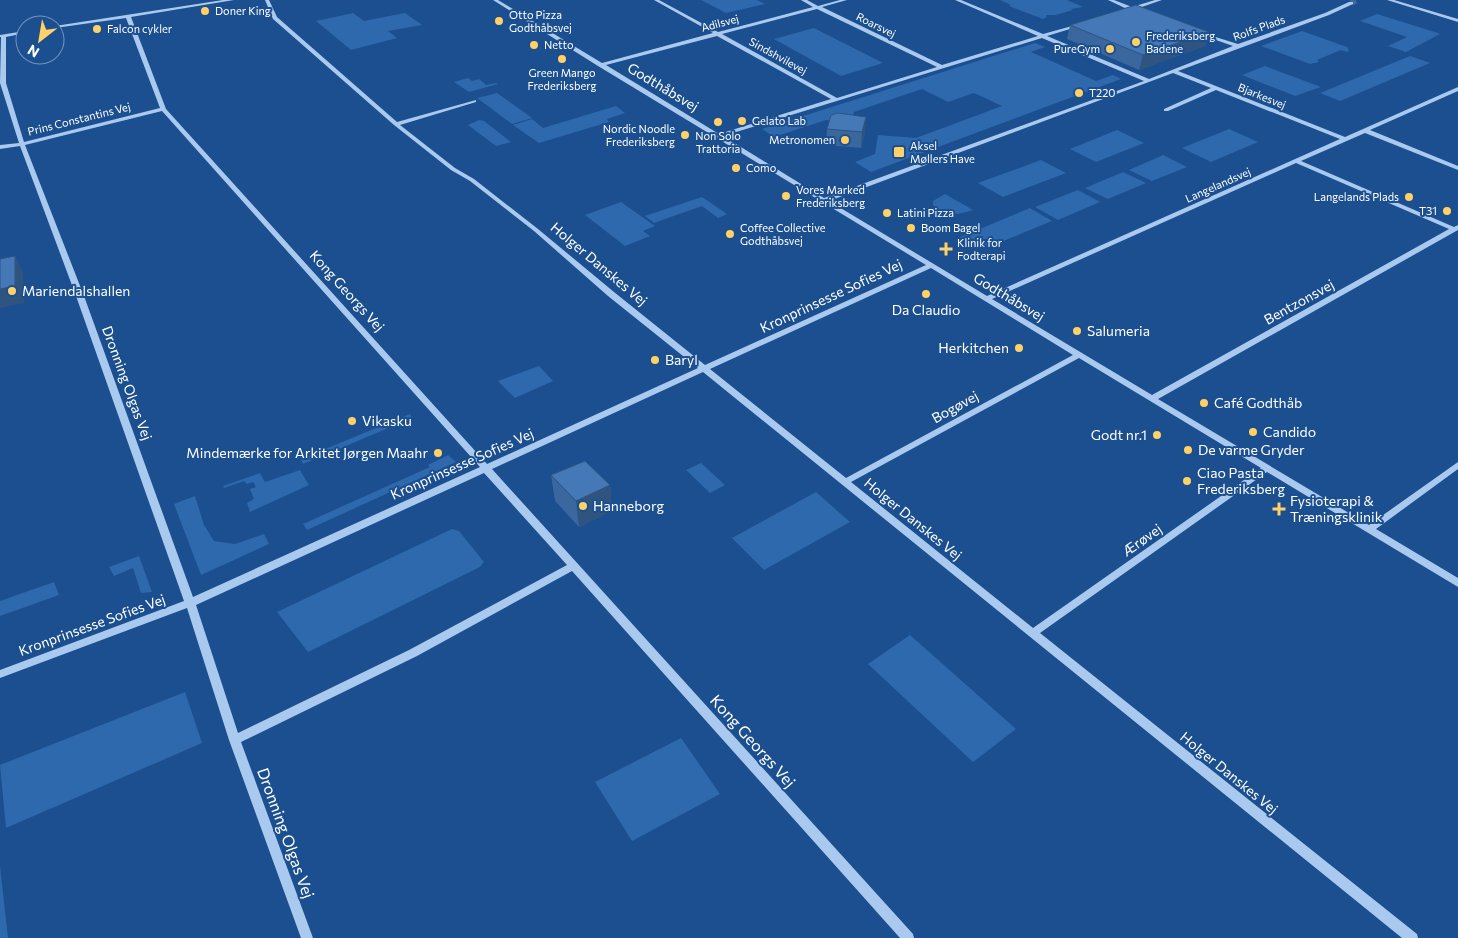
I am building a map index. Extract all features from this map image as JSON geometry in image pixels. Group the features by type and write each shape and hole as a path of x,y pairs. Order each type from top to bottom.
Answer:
{"street":[{"path":"181,0 184,8"},
{"path":"65,25 232,0"},
{"name":"Holger Danskes Vej","path":"267,0 275,18 396,124 452,169 472,180 536,230 611,294 1412,938"},
{"name":"Godthåbsvej","path":"496,0 930,266 1458,584"},
{"name":"Sindshvilevej","path":"656,0 837,100"},
{"name":"Roarsvej","path":"803,0 941,67"},
{"name":"Adilsvej","path":"600,65 845,0"},
{"path":"957,0 1147,80"},
{"path":"1110,0 1141,12"},
{"path":"1122,12 1160,0"},
{"path":"1389,0 1458,21"},
{"name":"Rolfs Plads","path":"1173,71 1327,14 1351,3"},
{"name":"Kong Georgs Vej","path":"128,16 163,109 908,938"},
{"path":"718,136 1085,23"},
{"path":"1194,30 1238,46"},
{"path":"2,36 15,34"},
{"name":"Dronning Olgas Vej","path":"2,36 3,83 22,144 80,296 190,603 235,740 307,938"},
{"path":"824,200 1173,71"},
{"name":"Bjarkesvej","path":"1173,71 1344,139"},
{"path":"1166,110 1216,88"},
{"name":"Langelandsvej","path":"986,299 1458,89"},
{"path":"396,124 474,101"},
{"name":"Prins Constantins Vej","path":"0,147 22,144 163,109"},
{"path":"1364,130 1458,168"},
{"path":"1295,161 1456,228"},
{"name":"Bentzonsvej","path":"1152,399 1456,228"},
{"name":"Kronprinsesse Sofies Vej","path":"0,674 190,603 930,266"},
{"name":"Bogøvej","path":"845,482 1079,355"},
{"path":"1369,530 1458,465"},
{"name":"Ærøvej","path":"1033,633 1267,468"},
{"path":"235,740 413,653 574,566"}],"shaded area":[{"path":"701,0 757,0 765,4 726,13"},
{"path":"1000,0 1067,0 1083,7 1056,15 1046,15 1047,17 1043,19 1009,6 1011,5"},
{"path":"353,13 364,21 405,13 422,25 388,31 397,38 351,50 316,21"},
{"path":"1377,14 1440,34 1406,52 1388,46 1407,37 1360,21"},
{"path":"814,28 883,63 841,76 774,39"},
{"path":"1302,31 1347,47 1349,50 1347,52 1341,50 1317,60 1319,62 1310,64 1261,46"},
{"name":"Aksel Møllers Have","path":"1035,43 1045,47 1031,52 1096,81 1113,75 1121,79 871,172 855,162 875,154 878,135 916,138 1002,106 974,93 948,102 922,89 854,112 851,123 826,120 774,137 762,129"},
{"path":"1410,56 1430,63 1340,101 1320,93"},
{"path":"1265,66 1321,87 1295,96 1242,75"},
{"path":"468,78 472,81 479,79 486,85 498,84 469,92 454,82"},
{"path":"497,93 532,118 512,124 477,98"},
{"path":"616,106 625,113 607,119 609,122 539,143 513,125 532,119 543,128"},
{"path":"479,120 484,121 511,142 496,146 468,125"},
{"path":"1229,129 1258,142 1211,162 1182,148"},
{"path":"1117,130 1144,143 1096,162 1070,149"},
{"path":"1163,155 1187,167 1152,181 1129,170"},
{"path":"1041,160 1066,173 1003,197 978,183"},
{"path":"1123,172 1146,183 1108,199 1085,188"},
{"path":"1078,190 1100,202 1058,220 1035,207"},
{"path":"945,194 973,210 957,214 942,212 933,205 933,201"},
{"path":"702,197 727,214 718,218 702,206 654,223 645,216"},
{"path":"621,202 655,226 643,231 650,236 625,246 585,215"},
{"path":"1030,208 1052,221 984,249 975,249 958,238"},
{"path":"539,366 553,381 515,398 498,381"},
{"path":"410,414 412,418 303,464 301,459"},
{"path":"448,455 456,462 307,530 303,524 430,467 428,465"},
{"path":"701,463 725,485 710,493 686,470"},
{"path":"300,470 309,485 250,512 247,503 254,499 250,489 256,487 253,482 247,484 244,481 224,488 223,486 260,473 265,482"},
{"path":"816,492 850,522 764,570 732,538"},
{"path":"195,496 204,525 214,541 235,544 264,534 269,544 201,575 174,504"},
{"path":"452,529 459,531 484,562 480,567 308,652 277,612"},
{"path":"139,556 152,592 141,593 133,568 114,576 109,567"},
{"path":"54,582 59,595 0,616 0,601"},
{"path":"910,635 1016,729 973,762 868,664"},
{"path":"185,692 202,743 6,828 0,765"},
{"path":"681,738 720,794 632,841 595,782"},
{"path":"0,866 8,938 0,938"}],"building":[{"path":"1136,5 1209,32 1143,55 1070,25"},
{"path":"838,113 866,117 862,132 827,129 831,115"},
{"path":"15,256 15,286 0,289 0,259"},
{"path":"585,461 610,485 576,501 551,475"}],"tunnel":[{"path":"1351,3 1358,0"}],"place":[{"name":"Doner King","path":"205,11"},
{"name":"Otto Pizza Godthåbsvej","path":"499,21"},
{"name":"Falcon cykler","path":"97,29"},
{"name":"Frederiksberg Badene","path":"1136,42"},
{"name":"Netto","path":"534,45"},
{"name":"PureGym","path":"1110,49"},
{"name":"Green Mango Frederiksberg","path":"562,59"},
{"name":"T220","path":"1079,93"},
{"name":"Gelato Lab","path":"742,121"},
{"name":"Non Solo Trattoria","path":"718,122"},
{"name":"Nordic Noodle Frederiksberg","path":"685,135"},
{"name":"Metronomen","path":"845,140"},
{"name":"Aksel Møllers Have","path":"899,152"},
{"name":"Como","path":"736,168"},
{"name":"Vores Marked Frederiksberg","path":"786,196"},
{"name":"Langelands Plads","path":"1409,197"},
{"name":"T31","path":"1447,211"},
{"name":"Latini Pizza","path":"887,213"},
{"name":"Boom Bagel","path":"911,228"},
{"name":"Coffee Collective Godthåbsvej","path":"730,234"},
{"name":"Klinik for Fodterapi","path":"946,249"},
{"name":"Mariendalshallen","path":"12,291"},
{"name":"Da Claudio","path":"926,294"},
{"name":"Salumeria","path":"1077,331"},
{"name":"Herkitchen","path":"1019,348"},
{"name":"Baryl","path":"655,360"},
{"name":"Café Godthåb","path":"1204,403"},
{"name":"Vikasku","path":"352,421"},
{"name":"Candido","path":"1253,432"},
{"name":"Godt nr.1","path":"1157,435"},
{"name":"De varme Gryder","path":"1188,450"},
{"name":"Mindemærke for Arkitet Jørgen Maahr","path":"438,453"},
{"name":"Ciao Pasta Frederiksberg","path":"1187,481"},
{"name":"Hanneborg","path":"583,506"},
{"name":"Fysioterapi & Træningsklinik","path":"1279,509"}]}
